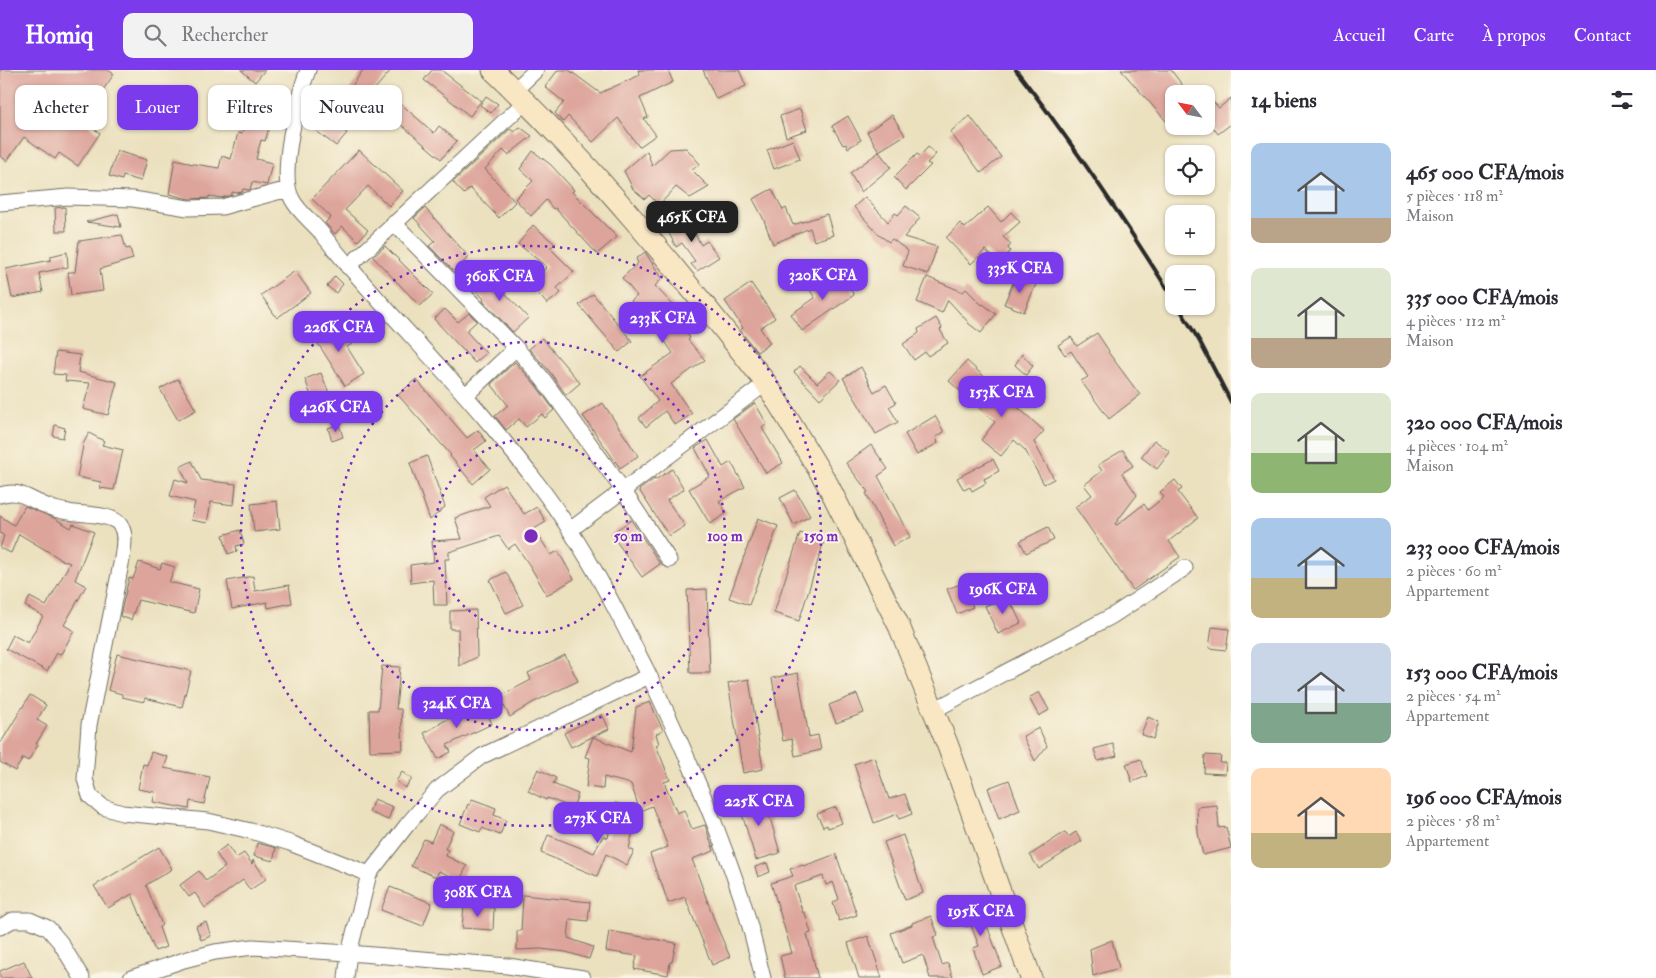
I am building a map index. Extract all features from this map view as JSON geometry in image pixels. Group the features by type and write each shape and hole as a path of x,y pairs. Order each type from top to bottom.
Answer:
{"street":[{"path":"308,70 301,88 294,118 286,174 292,200 319,229 348,267 466,395 520,461 570,530 614,604 683,746 714,820 742,899 763,978"},
{"path":"493,70 602,182 663,254 766,383 832,494 899,626 934,710 1031,978"},
{"path":"348,267 520,96 536,70"},
{"path":"0,203 68,197 133,199 188,208 222,207 288,189"},
{"path":"394,223 516,348 542,378 623,490 669,560"},
{"path":"466,395 516,348"},
{"path":"570,530 766,383"},
{"path":"0,495 9,492 21,494 47,507 108,517 116,520 122,526 124,536 122,559 89,725 84,779 90,796 103,806 122,813 208,821 251,831 290,843 369,874"},
{"path":"934,710 1112,616 1185,568"},
{"path":"346,978 349,953 369,874 437,790 482,756 649,676"},
{"path":"0,927 13,920 30,920 48,928 60,942 82,978"},
{"path":"131,978 184,960 215,952 254,947 508,966 583,978"}],"building":[{"path":"0,70 108,70 114,74 107,85 15,85 15,130 96,130 100,133 78,166 59,153 55,159 24,137 7,161 0,156"},
{"path":"241,70 265,70 255,82"},
{"path":"363,70 391,70 378,85 353,85"},
{"path":"432,70 441,70 481,101 470,116 424,80"},
{"path":"558,70 569,70 600,93 640,75 638,70 668,70 673,82 640,98 648,117 644,119 656,135 639,147 618,118 593,142 568,116 563,122 555,113 564,102 545,87"},
{"path":"703,70 739,70 746,86 716,99"},
{"path":"1121,70 1171,70 1182,85 1165,85 1165,120"},
{"path":"486,96 498,104 491,113 480,105"},
{"path":"1231,98 1231,124 1218,134 1215,130 1215,104 1219,108"},
{"path":"402,105 434,133 439,126 457,141 441,159 402,125"},
{"path":"800,109 807,130 786,137 780,116"},
{"path":"892,115 905,135 879,151 867,132"},
{"path":"848,116 861,140 848,148 846,144 843,145 832,126"},
{"path":"970,116 1001,157 981,173 950,132"},
{"path":"520,127 532,136 508,155 503,150 485,169 515,202 499,218 470,188 464,194 453,182 510,129 514,132"},
{"path":"243,130 268,130 265,141 261,140 256,159 272,163 267,185 252,182 250,190 243,189 242,192 232,192 232,195 221,198 209,196 209,198 189,199 169,194 175,159 219,168 222,156 231,159 238,133 242,134"},
{"path":"315,130 343,130 347,133 336,146"},
{"path":"793,140 800,159 774,169 767,150"},
{"path":"928,147 936,154 927,163 931,165 906,190 894,177 917,154 920,156"},
{"path":"686,148 700,164 692,170 709,187 690,198 676,187 659,205 649,195 645,199 633,189 624,171 647,151 652,166 670,149"},
{"path":"359,150 403,191 389,206 368,186 345,210 368,230 358,241 342,226 335,234 325,223 331,217 312,199"},
{"path":"117,151 147,160 141,181 123,176 122,180 109,176"},
{"path":"533,151 551,165 574,190 572,192 617,237 597,254 546,200 531,216 515,199 533,181 520,169"},
{"path":"879,152 891,167 861,192 850,173"},
{"path":"772,189 783,210 786,208 793,225 827,214 833,235 814,241 810,228 773,244 753,199"},
{"path":"865,197 888,222 895,213 898,215 906,206 920,218 904,237 937,247 928,274 903,266 908,251 892,239 889,242 879,235 854,207"},
{"path":"65,207 66,231 56,231 55,208"},
{"path":"988,207 1001,222 1011,212 1020,222 1003,237 1011,244 1008,248 1010,251 1000,263 985,250 971,264 946,238 960,223 965,228"},
{"path":"425,208 469,257 454,271 429,246 435,241 414,218"},
{"path":"118,214 121,227 86,222"},
{"path":"685,216 701,245 707,241 719,257 697,271 691,264 695,261 682,243 676,247 666,227"},
{"path":"533,225 555,244 550,248 574,272 557,288 561,293 547,304 529,283 547,267 518,244"},
{"path":"122,235 126,249 130,248 133,259 100,269 103,291 71,295 68,272 75,272 79,241"},
{"path":"385,246 433,294 420,306 373,257"},
{"path":"67,252 68,267 39,273 43,292 12,298 6,269 51,260 51,256"},
{"path":"645,252 662,278 655,286 674,306 670,310 690,338 688,340 705,360 671,384 692,414 675,425 665,411 646,427 639,418 658,401 640,376 673,353 662,337 665,334 647,312 642,315 631,301 637,296 622,278 638,263 636,259"},
{"path":"295,271 311,293 277,318 261,295"},
{"path":"486,272 528,318 513,332 483,301 484,299 472,286"},
{"path":"838,272 854,295 802,331 791,314 815,298 808,287 820,279 823,283"},
{"path":"335,276 343,284 336,293 327,286"},
{"path":"1016,276 1036,284 1024,312 1004,304"},
{"path":"927,277 963,292 966,289 982,305 996,314 981,333 968,323 948,300 942,313 917,302"},
{"path":"751,283 775,318 760,328 770,343 757,352 740,330 743,328 725,301"},
{"path":"593,294 632,341 619,352 579,305"},
{"path":"445,309 458,322 469,313 477,321 466,331 486,353 475,363 434,319"},
{"path":"936,318 942,328 940,330 948,343 928,356 925,352 914,360 903,344 919,333 918,329"},
{"path":"335,322 340,333 345,331 352,344 347,347 364,374 345,386 312,334"},
{"path":"1097,333 1108,352 1140,395 1109,419 1081,381 1088,377 1071,351 1065,355 1058,345 1071,337 1077,346"},
{"path":"542,338 580,383 566,395 550,372 529,349"},
{"path":"56,352 80,355 78,372 117,382 108,415 83,409 90,383 65,381 66,375 53,374"},
{"path":"1022,354 1033,366 1026,375 1015,365"},
{"path":"967,361 1044,431 1034,442 1054,479 1044,484 1025,450 1014,440 1001,456 981,440 995,422 949,381"},
{"path":"515,362 535,384 554,410 545,418 542,414 526,427 519,419 506,430 495,416 508,405 491,384"},
{"path":"800,366 817,383 830,371 840,380 820,399 794,372"},
{"path":"861,367 874,392 886,385 896,403 889,407 898,422 876,434 843,378"},
{"path":"321,373 331,398 314,404 305,379"},
{"path":"178,379 196,410 178,420 160,389"},
{"path":"416,379 467,438 478,430 486,441 474,450 490,469 473,484 451,455 398,395"},
{"path":"603,403 638,456 620,468 583,416"},
{"path":"755,403 767,424 762,428 783,463 766,473 733,419"},
{"path":"935,416 944,432 936,437 938,443 917,455 905,434"},
{"path":"339,424 343,437 332,441 328,428"},
{"path":"55,425 65,428 63,438 53,436"},
{"path":"89,433 104,441 102,445 123,450 114,490 100,488 101,482 77,477 82,446"},
{"path":"708,440 723,467 731,462 745,487 719,501 727,513 710,524 689,489 710,476 695,448"},
{"path":"1154,440 1170,452 1157,469 1141,457"},
{"path":"871,445 888,469 878,476 910,537 893,546 866,493 868,492 846,463"},
{"path":"1123,450 1133,466 1122,473 1137,495 1115,524 1117,525 1144,504 1148,510 1164,497 1160,492 1175,480 1182,489 1178,492 1198,518 1169,541 1180,557 1133,590 1075,507 1092,495 1084,485 1102,471 1098,465"},
{"path":"427,456 445,507 430,520 410,463"},
{"path":"993,459 999,471 984,479 986,483 972,491 970,487 964,490 957,478"},
{"path":"192,461 201,480 236,484 234,505 211,502 207,523 191,520 195,502 170,496 175,479 188,483 180,467"},
{"path":"672,469 684,489 667,500 685,526 669,536 639,490"},
{"path":"504,484 524,514 537,507 546,522 534,529 551,555 558,551 574,579 547,595 515,544 508,549 499,536 449,552 449,559 445,559 447,605 434,605 433,580 411,583 410,565 434,562 432,541 462,539 455,518 490,506 484,497"},
{"path":"795,490 810,516 794,525 780,498"},
{"path":"277,501 280,529 254,532 251,504"},
{"path":"25,506 54,518 71,528 73,524 94,532 75,580 86,586 64,625 74,631 61,654 57,653 47,671 6,649 13,635 28,643 43,616 25,606 30,597 46,606 70,563 59,559 19,534 11,553 0,548 4,536 0,533 0,516 14,525"},
{"path":"758,518 778,526 749,605 729,598"},
{"path":"631,520 660,564 642,577 611,534"},
{"path":"1048,527 1054,540 1026,553 1020,541"},
{"path":"240,530 244,544 236,546 237,551 228,554 223,535"},
{"path":"800,533 824,541 799,621 774,613"},
{"path":"139,562 160,569 162,563 175,567 169,582 199,589 194,613 138,600 131,620 120,616 129,578 133,579"},
{"path":"506,572 523,605 506,613 490,580"},
{"path":"253,576 255,591 289,585 292,603 268,608 267,602 232,609 227,581"},
{"path":"963,583 973,607 957,614 947,589"},
{"path":"707,589 710,673 690,673 687,590"},
{"path":"1008,596 1021,623 998,634 985,606"},
{"path":"476,610 477,657 459,666 458,629 450,629 450,611"},
{"path":"1212,627 1229,629 1226,650 1209,648"},
{"path":"117,654 191,671 182,707 145,698 144,702 122,697 122,694 108,690"},
{"path":"565,655 578,681 532,703 510,717 499,697 531,680 528,673"},
{"path":"382,666 400,667 396,709 401,709 403,750 370,751 369,710 378,710"},
{"path":"798,673 809,737 818,735 821,750 795,756 792,739 783,741 772,678"},
{"path":"749,679 763,769 743,773 728,683"},
{"path":"1039,692 1049,710 1039,716 1029,698"},
{"path":"857,694 864,713 836,723 829,705"},
{"path":"30,695 46,705 37,720 47,726 28,761 23,758 15,771 0,762 0,744"},
{"path":"650,702 663,730 656,734 659,744 656,745 670,780 664,782 677,813 684,810 692,829 705,825 714,851 692,859 730,957 712,965 685,897 668,903 659,880 650,854 668,847 652,806 640,811 631,784 604,777 603,789 586,787 590,758 585,757 593,737 631,752 636,707"},
{"path":"483,703 492,724 447,745 451,752 438,759 424,733 440,723"},
{"path":"602,714 609,729 571,747 564,733"},
{"path":"1148,717 1159,722 1153,739 1141,734"},
{"path":"1039,728 1047,746 1035,761 1023,736"},
{"path":"1113,744 1117,756 1098,761 1094,749"},
{"path":"151,752 168,757 164,768 210,777 204,804 190,801 189,809 153,802 155,792 138,789 143,764 147,765"},
{"path":"1205,755 1221,756 1220,763 1226,763 1225,774 1204,773"},
{"path":"874,757 889,799 905,794 912,814 899,819 897,814 874,823 854,764"},
{"path":"1141,759 1147,776 1132,782 1126,764"},
{"path":"538,769 556,778 553,784 578,794 573,808 547,798 546,800 528,791"},
{"path":"402,772 412,779 405,788 396,781"},
{"path":"1009,780 1020,810 999,819 988,788"},
{"path":"763,793 780,853 756,860 738,801"},
{"path":"374,799 393,807 388,820 369,812"},
{"path":"472,799 496,808 494,815 506,820 500,835 482,828 480,832 460,824"},
{"path":"615,803 638,808 629,849 634,851 627,865 606,854 597,876 541,853 548,835 594,853 603,836 608,838"},
{"path":"1217,805 1219,828 1226,827 1231,848 1203,855 1198,833 1197,807"},
{"path":"836,807 842,823 828,828 827,825 823,827 817,814"},
{"path":"439,824 453,831 445,849 448,850 446,856 467,866 460,880 439,871 436,877 411,866 424,839 431,842"},
{"path":"1065,832 1068,837 1076,832 1082,841 1039,869 1030,855"},
{"path":"903,835 923,893 905,900 884,842"},
{"path":"257,843 276,848 273,861 254,856"},
{"path":"227,845 236,858 244,853 252,864 253,860 266,879 250,890 243,880 205,908 195,893 189,897 180,885 199,871 206,881 225,867 216,853"},
{"path":"159,847 172,869 146,885 162,925 159,927 166,947 155,951 132,894 108,908 94,886"},
{"path":"836,854 857,915 839,921 833,903 839,899 833,882 826,885 823,876 794,886 811,933 807,934 818,978 785,978 780,956 792,953 771,883 793,876 790,869"},
{"path":"767,863 770,872 758,877 755,867"},
{"path":"390,887 432,903 423,926 381,910"},
{"path":"523,895 590,902 588,921 570,919 568,938 593,947 589,959 566,952 541,949 517,950 517,931 521,931"},
{"path":"977,899 1002,966 982,974 973,948 979,946 971,925 966,927 958,906"},
{"path":"464,905 494,908 493,930 462,928"},
{"path":"931,916 938,935 933,937 942,965 948,963 953,978 930,978 923,955 902,963 891,933"},
{"path":"206,922 211,936 201,940 196,926"},
{"path":"609,931 676,943 668,975 634,969 637,956 606,951"},
{"path":"868,936 882,978 859,978 848,943"},
{"path":"1112,940 1119,968 1093,976 1090,949"},
{"path":"24,961 32,978 0,978 0,971"}],"railway":[{"path":"1016,70 1098,183 1165,286"},
{"path":"1184,315 1200,342 1231,402"}]}
